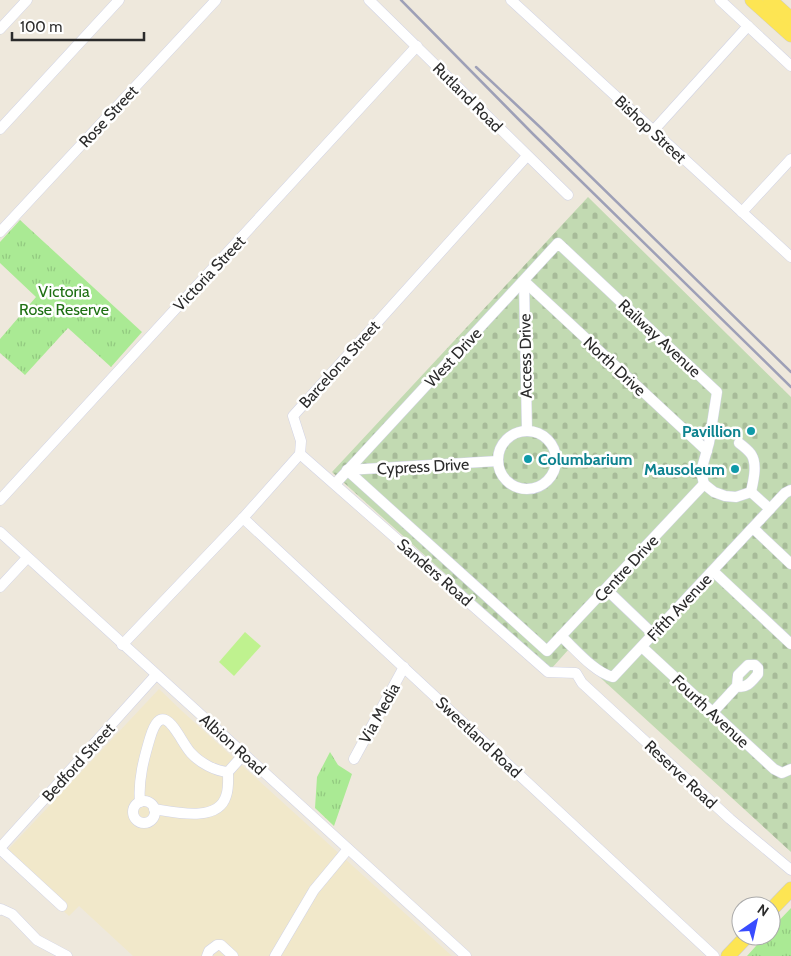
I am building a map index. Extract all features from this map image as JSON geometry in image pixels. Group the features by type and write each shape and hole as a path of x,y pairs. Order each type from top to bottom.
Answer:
{"main road":[{"path":"752,0 791,35"},
{"path":"770,0 791,19"},
{"path":"781,900 791,889"},
{"path":"728,956 738,946"}],"street":[{"path":"0,29 27,0"},
{"path":"0,129 119,0"},
{"name":"Rose Street","path":"0,232 216,0"},
{"name":"Rutland Road","path":"369,0 568,195"},
{"name":"Bishop Street","path":"512,0 791,257"},
{"path":"720,0 791,66"},
{"path":"653,131 748,26"},
{"name":"Victoria Street","path":"0,500 417,46"},
{"name":"Barcelona Street","path":"300,454 300,441 293,416 527,156"},
{"path":"742,212 791,159"},
{"name":"West Drive","path":"335,484 558,243"},
{"name":"Railway Avenue","path":"558,243 717,392 707,451"},
{"name":"Access Drive","path":"524,281 527,431"},
{"name":"North Drive","path":"524,281 707,451"},
{"path":"527,431 536,432 545,437 554,449 557,457 551,478 539,487 530,489 521,489 505,479 500,471 498,461 499,452 507,439 518,432 527,431"},
{"path":"739,442 754,460 754,479 751,492"},
{"path":"707,451 703,458 701,471 704,484 714,492 724,496 736,497 751,492"},
{"path":"122,645 243,518 300,454"},
{"name":"Sanders Road","path":"300,454 548,672 576,673"},
{"name":"Cypress Drive","path":"348,470 498,461"},
{"name":"Centre Drive","path":"348,470 547,651 607,590 704,484"},
{"name":"Fifth Avenue","path":"561,636 599,671 606,676 613,677 785,492 791,490"},
{"path":"751,492 770,509"},
{"name":"Sweetland Road","path":"243,518 714,956"},
{"path":"753,528 791,564"},
{"name":"Albion Road","path":"0,532 466,956"},
{"path":"0,587 27,558"},
{"path":"713,571 791,644"},
{"path":"607,590 653,634"},
{"path":"783,636 791,628"},
{"name":"Fourth Avenue","path":"642,647 774,769 786,771"},
{"name":"Via Media","path":"354,759 404,667"},
{"name":"Reserve Road","path":"576,673 582,683 723,813 791,870"},
{"name":"Bedford Street","path":"0,849 156,675"},
{"path":"713,712 737,686"},
{"path":"140,802 139,790 147,750 153,728 160,720 166,719 171,723 196,758 220,771 228,772"},
{"path":"154,809 152,819 146,822 139,821 133,813 135,806 140,802 147,802 154,809 183,814 195,814 216,808 226,797 228,772 244,754"},
{"path":"0,849 62,906"},
{"path":"275,956 314,890 348,849"},
{"path":"0,910 12,914 37,940 63,955"},
{"path":"207,956 213,946 217,945 221,945 233,956"}],"shaded area":[{"path":"159,689 452,956 133,956 79,906 69,916 3,855"}],"green space":[{"path":"588,197 791,397 791,852 569,649 551,669 332,472"},
{"name":"Victoria Rose Reserve","path":"20,220 142,332 111,367 68,328 25,375 0,353 0,339 36,297 0,263 0,242"},
{"path":"245,632 261,646 234,676 219,662"},
{"path":"330,752 338,765 352,774 334,826 315,808 317,777"},
{"path":"791,908 791,956 747,956 756,946 781,946 781,918"}],"railway":[{"path":"401,0 533,134 791,387"},
{"path":"476,67 791,372"}],"place":[{"name":"Pavillion","path":"751,431"},
{"name":"Columbarium","path":"528,459"},
{"name":"Mausoleum","path":"735,469"}]}
